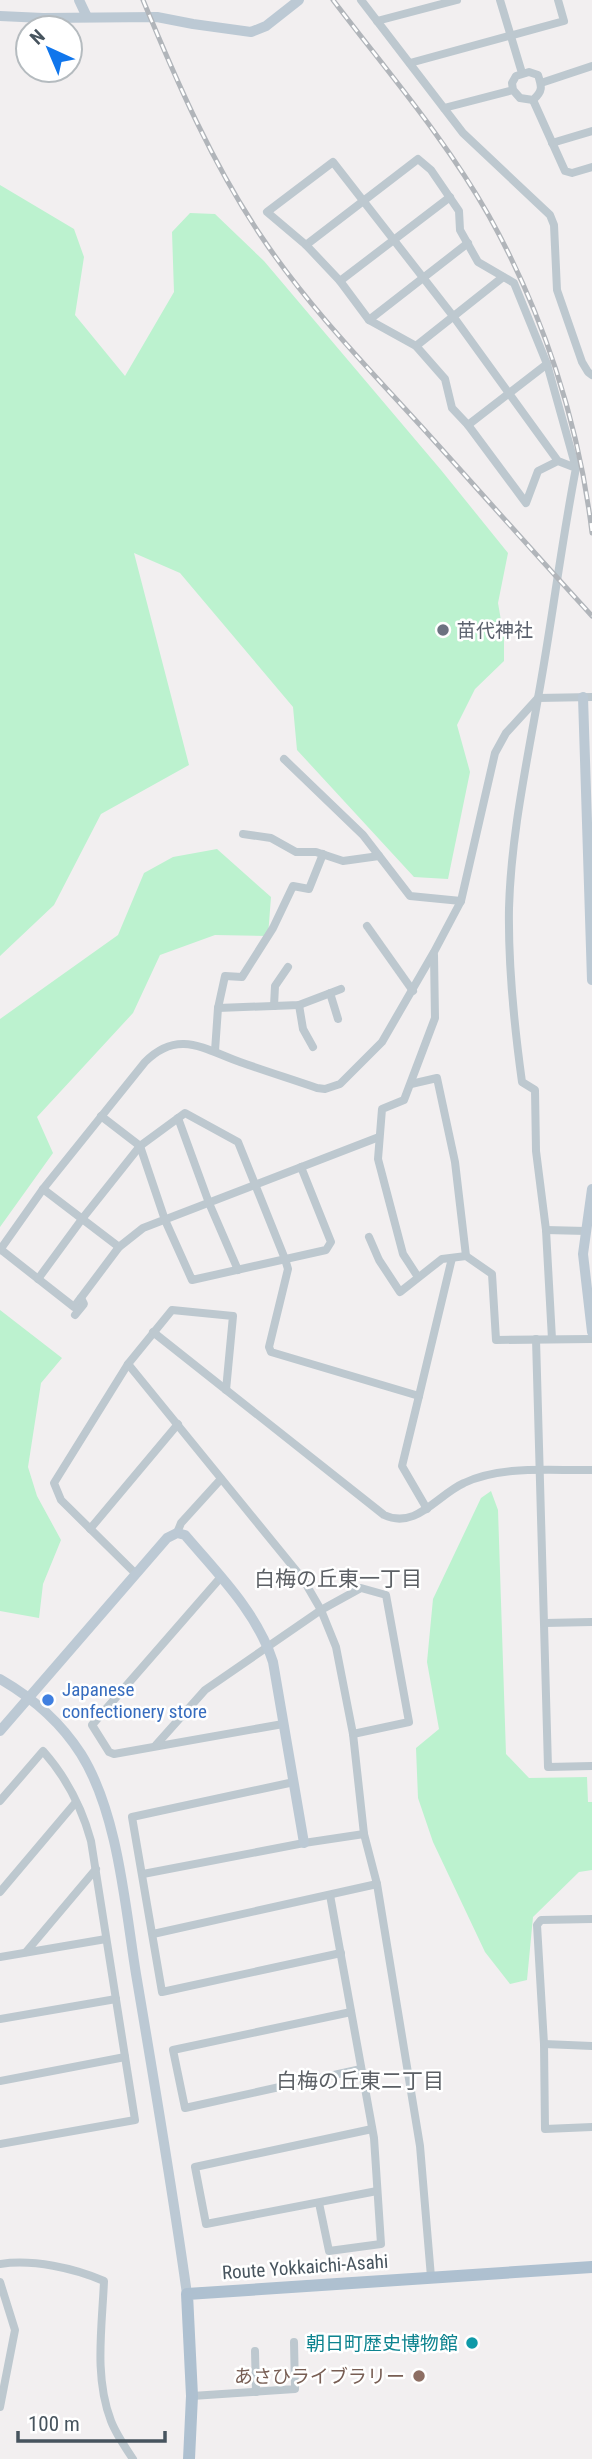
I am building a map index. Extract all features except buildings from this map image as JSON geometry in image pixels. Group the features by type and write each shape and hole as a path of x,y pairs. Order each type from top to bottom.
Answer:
{"main road":[{"name":"Route Yokkaichi-Asahi","path":"187,2294 592,2267"},
{"path":"187,2294 192,2396 189,2459"}],"street":[{"path":"79,0 87,17"},
{"path":"0,16 158,17 251,32 266,26 299,0"},
{"path":"361,0 463,133 550,215 554,225 557,290 582,362 592,375"},
{"path":"377,21 457,0"},
{"path":"500,0 522,73"},
{"path":"410,63 564,21 558,0"},
{"path":"541,83 592,66"},
{"path":"529,72 538,75 541,83 541,94 533,100 520,98 513,90 512,83 516,76 529,72"},
{"path":"444,108 513,90"},
{"path":"533,100 565,171 572,173 592,167"},
{"path":"552,143 592,131"},
{"path":"306,245 418,159 431,170 459,211 460,230 478,262 514,283 547,364 576,468 527,753 509,907 510,955 522,1082 535,1090 536,1151 546,1230 552,1339"},
{"path":"558,461 538,471 526,503 468,425 452,408 445,379 416,346 369,320 340,281 306,245 267,212 333,162 453,316 558,461 576,468"},
{"path":"340,281 450,197"},
{"path":"369,320 468,243"},
{"path":"416,346 503,277"},
{"path":"468,425 547,364"},
{"path":"379,1137 143,1228 119,1247 74,1307 0,1249 43,1189 145,1062 167,1046 195,1044 317,1088 334,1088 352,1074 382,1042 413,991 461,901 495,754 506,733 538,698 588,697 592,980"},
{"path":"284,759 363,835 410,896 461,901"},
{"path":"243,834 271,838 296,852 316,852 343,861 379,856"},
{"path":"215,1051 218,1008 225,976 242,977 273,928 293,886 309,889 323,854"},
{"path":"367,926 413,991"},
{"path":"418,1278 403,1254 378,1158 379,1137 382,1109 404,1100 435,1018 434,952"},
{"path":"274,1006 275,986 288,967"},
{"path":"218,1008 299,1005 341,989"},
{"path":"330,993 338,1019"},
{"path":"299,1005 303,1029 313,1047"},
{"path":"411,1084 437,1078 455,1162 466,1255 492,1274 496,1339 592,1339"},
{"path":"38,1279 140,1146 185,1113 238,1142 285,1259 288,1269 269,1347 271,1352 419,1396"},
{"path":"102,1116 140,1146 165,1220 192,1280 326,1250 331,1242 301,1167"},
{"path":"177,1118 238,1270"},
{"path":"43,1189 119,1247"},
{"path":"592,1189 584,1263 592,1332"},
{"path":"546,1230 586,1231"},
{"path":"369,1237 400,1292 442,1259 466,1255"},
{"path":"427,1508 402,1466 452,1258"},
{"path":"75,1315 84,1304 81,1298"},
{"path":"136,1574 61,1500 54,1483 128,1364 172,1310 233,1316 226,1390"},
{"path":"153,1332 384,1515 394,1520 405,1520 458,1486 495,1473 592,1471"},
{"path":"536,1339 548,1767 592,1766"},
{"path":"128,1364 303,1579 321,1610 336,1647 353,1734 364,1834 377,1884 420,2146 431,2277"},
{"path":"90,1529 178,1424"},
{"path":"177,1533 181,1522 221,1479"},
{"path":"0,1731 167,1538 177,1533 185,1535 244,1605 268,1646 304,1843"},
{"path":"221,1577 92,1725 109,1752 114,1754 283,1724"},
{"path":"156,1745 205,1690 321,1610 361,1588 386,1595 409,1722 353,1734"},
{"path":"545,1623 592,1622"},
{"path":"0,1679 30,1697 57,1722 82,1755 96,1786 113,1837 157,2093 187,2294"},
{"path":"0,1801 43,1751 57,1767 85,1819 96,1869 135,2120 0,2144"},
{"path":"294,1782 132,1817 162,1992 341,1954"},
{"path":"0,1892 76,1802"},
{"path":"143,1874 364,1834"},
{"path":"26,1952 96,1869"},
{"path":"153,1934 377,1884"},
{"path":"319,2203 329,2251 381,2244 372,2129 330,1895"},
{"path":"592,1919 541,1920 537,1925 544,2044 545,2129 592,2127"},
{"path":"0,1957 106,1939"},
{"path":"0,2019 116,1998"},
{"path":"351,2012 173,2050 186,2108 361,2069"},
{"path":"544,2044 592,2046"},
{"path":"0,2081 125,2057"},
{"path":"372,2129 195,2167 206,2224 377,2191"},
{"path":"0,2264 35,2263 88,2274 104,2281 101,2378 105,2403 112,2425 133,2459"},
{"path":"0,2284 15,2330 4,2356 0,2407"},
{"path":"192,2396 295,2389 294,2342"},
{"path":"255,2351 256,2392"}],"green space":[{"path":"0,185 74,229 84,257 75,315 125,376 174,292 172,232 190,213 215,214 264,261 508,553 498,603 504,638 504,661 475,689 457,725 470,772 448,879 414,877 297,750 293,707 180,573 134,553 189,765 101,814 54,905 0,956"},
{"path":"217,849 271,897 268,936 215,935 160,955 133,1013 37,1117 53,1153 0,1227 0,1019 118,935 144,873 173,857"},
{"path":"0,1310 62,1358 41,1383 28,1467 37,1496 61,1540 43,1584 39,1618 0,1611"},
{"path":"491,1491 498,1510 506,1754 529,1778 587,1777 588,1802 592,1802 592,1870 579,1872 533,1917 527,1980 510,1984 485,1952 433,1842 418,1798 416,1748 439,1729 427,1662 433,1599 481,1498"}],"railway":[{"path":"143,0 211,151 243,208 280,263 341,338 592,616"},
{"path":"333,0 454,159 508,253 526,291 556,370 578,451 592,533"}],"place":[{"name":"苗代神社","path":"443,630"},
{"name":"Japanese confectionery store","path":"48,1700"},
{"name":"朝日町歴史博物館","path":"472,2343"},
{"name":"あさひライブラリー","path":"419,2376"}],"district":[{"name":"白梅の丘東一丁目","path":"338,1579"},
{"name":"白梅の丘東二丁目","path":"360,2081"}]}
